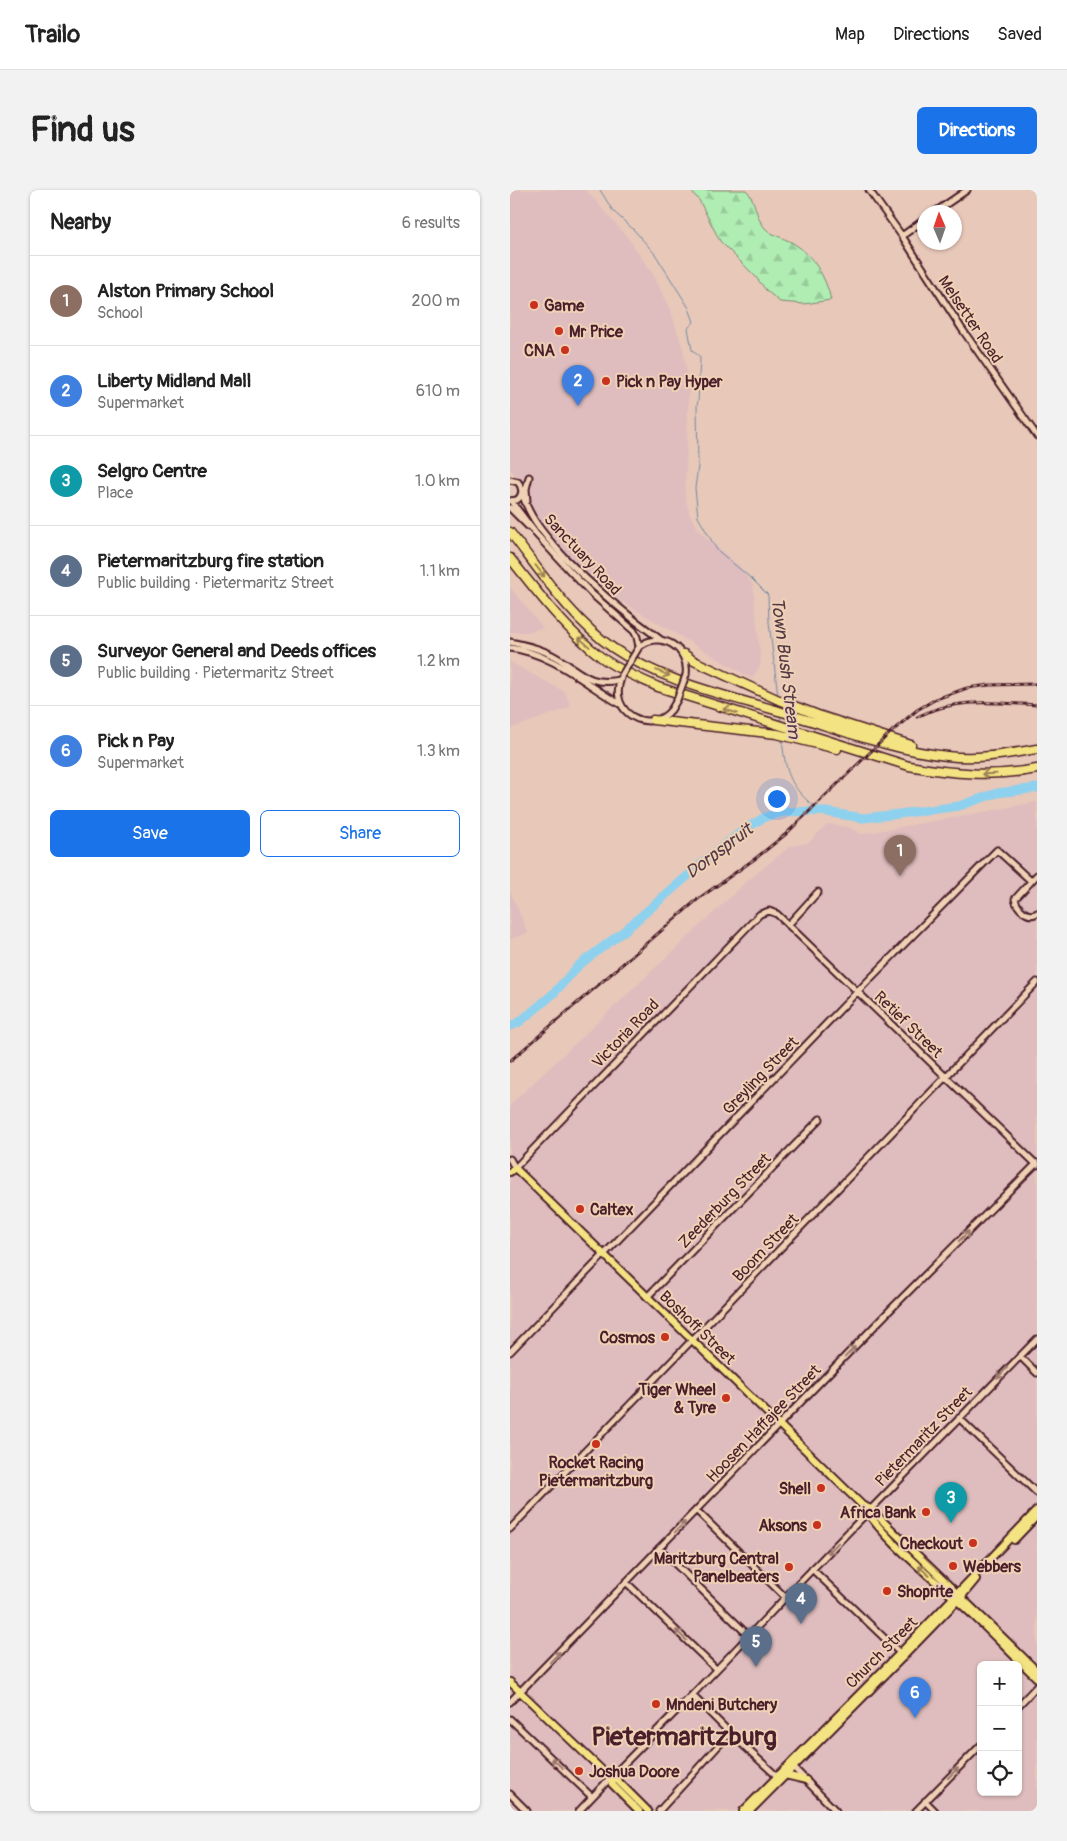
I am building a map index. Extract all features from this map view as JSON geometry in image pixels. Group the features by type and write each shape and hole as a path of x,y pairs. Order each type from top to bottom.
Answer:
{"highway":[{"path":"510,532 579,619 612,648 662,674 701,688 881,743 920,752 948,757 997,756 1037,749"},
{"path":"510,558 545,602 569,628 601,657 631,675 658,687 849,752 878,757 909,766 945,773 982,774 1037,769"},
{"path":"684,654 694,661 818,715 919,748 997,756"},
{"path":"653,720 781,730"}],"main road":[{"name":"Boshoff Street","path":"511,1166 864,1506 895,1544 958,1597 1037,1671"},
{"name":"Church Street","path":"750,1811 900,1652 958,1597 1037,1510"},
{"name":"Church Street","path":"792,1765 1037,1516"},
{"name":"Boshoff Street","path":"958,1597 1037,1678"},
{"path":"510,1682 610,1778 616,1780 648,1811"},
{"name":"Church Street","path":"743,1811 781,1777"},
{"path":"781,1777 806,1780"},
{"path":"610,1778 612,1784 640,1811"}],"street":[{"name":"Melsetter Road","path":"869,190 902,236 962,329 1037,436"},
{"path":"953,190 958,196"},
{"path":"945,205 967,190"},
{"path":"902,236 917,225"},
{"path":"529,477 526,494 533,518"},
{"name":"Sanctuary Road","path":"510,480 518,482 522,488 522,493 533,518 548,539 595,589 630,618 661,640"},
{"path":"511,501 517,500 522,493"},
{"name":"Sanctuary Road","path":"511,501 537,534 592,594 634,630 639,647"},
{"path":"510,508 537,534"},
{"path":"510,648 526,651 550,660 620,704 626,713 644,720 653,720 671,710 677,700 686,675 687,665 684,654 673,645 661,640 652,640 639,647 621,677 618,692 620,704"},
{"path":"510,642 550,654 593,680 606,682 621,677"},
{"name":"Greyling Street","path":"510,1352 856,992 997,850 1030,881"},
{"path":"1037,875 1015,898 1018,906 1028,915 1031,916 1037,913"},
{"path":"788,925 818,892"},
{"name":"Retief Street","path":"760,914 767,911 777,914 1037,1164"},
{"name":"Victoria Road","path":"511,1166 536,1144 760,914"},
{"name":"Boom Street","path":"510,1529 1037,982"},
{"name":"Zeederburg Street","path":"647,1297 820,1119"},
{"name":"Hoosen Haffajee Street","path":"510,1702 898,1301 1037,1164"},
{"name":"Pietermaritz Street","path":"579,1811 1037,1339"},
{"path":"1020,1356 1037,1373"},
{"path":"959,1418 1037,1493"},
{"path":"696,1510 785,1597"},
{"path":"659,1548 748,1635"},
{"path":"812,1569 900,1652"},
{"path":"626,1582 716,1669"},
{"path":"1022,1702 1037,1686"},
{"path":"692,1695 730,1733 781,1777"},
{"path":"510,1719 592,1797"},
{"path":"658,1811 730,1733"},
{"path":"916,1811 977,1749"},
{"path":"792,1765 836,1811"},
{"path":"510,1794 528,1811"},
{"path":"925,1801 935,1811"}],"shaded area":[{"path":"510,190 586,190 628,238 654,276 671,312 683,349 689,386 685,494 689,513 700,532 740,567 753,585 761,664 752,679 609,594 585,573 542,529 525,498 525,491 510,468"},
{"path":"510,587 543,628 527,632 510,632"},
{"path":"510,662 565,692 571,707 510,729"},
{"path":"1037,802 1037,1811 510,1811 510,1162 513,1158 510,1154 510,1105 745,883 790,846 808,843 827,824 848,827 862,834"},
{"path":"510,891 528,933 510,939"}],"green space":[{"path":"690,190 746,190 752,198 759,219 765,228 774,235 800,248 818,267 826,283 831,300 804,304 780,302 766,290 755,276 720,241 699,200"}],"waterway":[{"name":"Town Bush Stream","path":"600,190 613,211 634,230 655,254 689,308 694,322 688,328 692,350 700,357 697,405 698,466 695,488 698,517 717,550 768,595 769,622 778,696"},
{"name":"Town Bush Stream","path":"780,715 781,723"},
{"name":"Town Bush Stream","path":"782,740 788,772 792,781 802,796 820,811"},
{"name":"Dorpspruit","path":"510,1026 518,1023 533,1011 553,994 579,965 624,931 714,853 745,829 765,817 784,812 820,811 863,818 959,806 997,793 1037,788"}],"railway":[{"path":"510,1061 698,899 786,834 890,733 917,710 936,699 967,688 989,685 1037,684"},
{"path":"917,717 946,706 960,704 1037,705"}],"place":[{"name":"Game","path":"534,305"},
{"name":"Mr Price","path":"559,331"},
{"name":"CNA","path":"565,350"},
{"name":"Pick n Pay Hyper","path":"606,381"},
{"name":"Liberty Midland Mall","path":"578,406"},
{"name":"Alston Primary School","path":"900,876"},
{"name":"Caltex","path":"580,1209"},
{"name":"Cosmos","path":"665,1337"},
{"name":"Tiger Wheel & Tyre","path":"726,1398"},
{"name":"Rocket Racing Pietermaritzburg","path":"596,1444"},
{"name":"Shell","path":"821,1488"},
{"name":"Africa Bank","path":"926,1512"},
{"name":"Selgro Centre","path":"951,1523"},
{"name":"Aksons","path":"817,1525"},
{"name":"Checkout","path":"973,1543"},
{"name":"Webbers","path":"953,1566"},
{"name":"Maritzburg Central Panelbeaters","path":"789,1567"},
{"name":"Shoprite","path":"887,1591"},
{"name":"Pietermaritzburg fire station","path":"801,1624"},
{"name":"Surveyor General and Deeds offices","path":"756,1667"},
{"name":"Mndeni Butchery","path":"656,1704"},
{"name":"Pick n Pay","path":"915,1718"},
{"name":"Joshua Doore","path":"579,1771"}],"district":[{"name":"Pietermaritzburg","path":"684,1736"}]}
